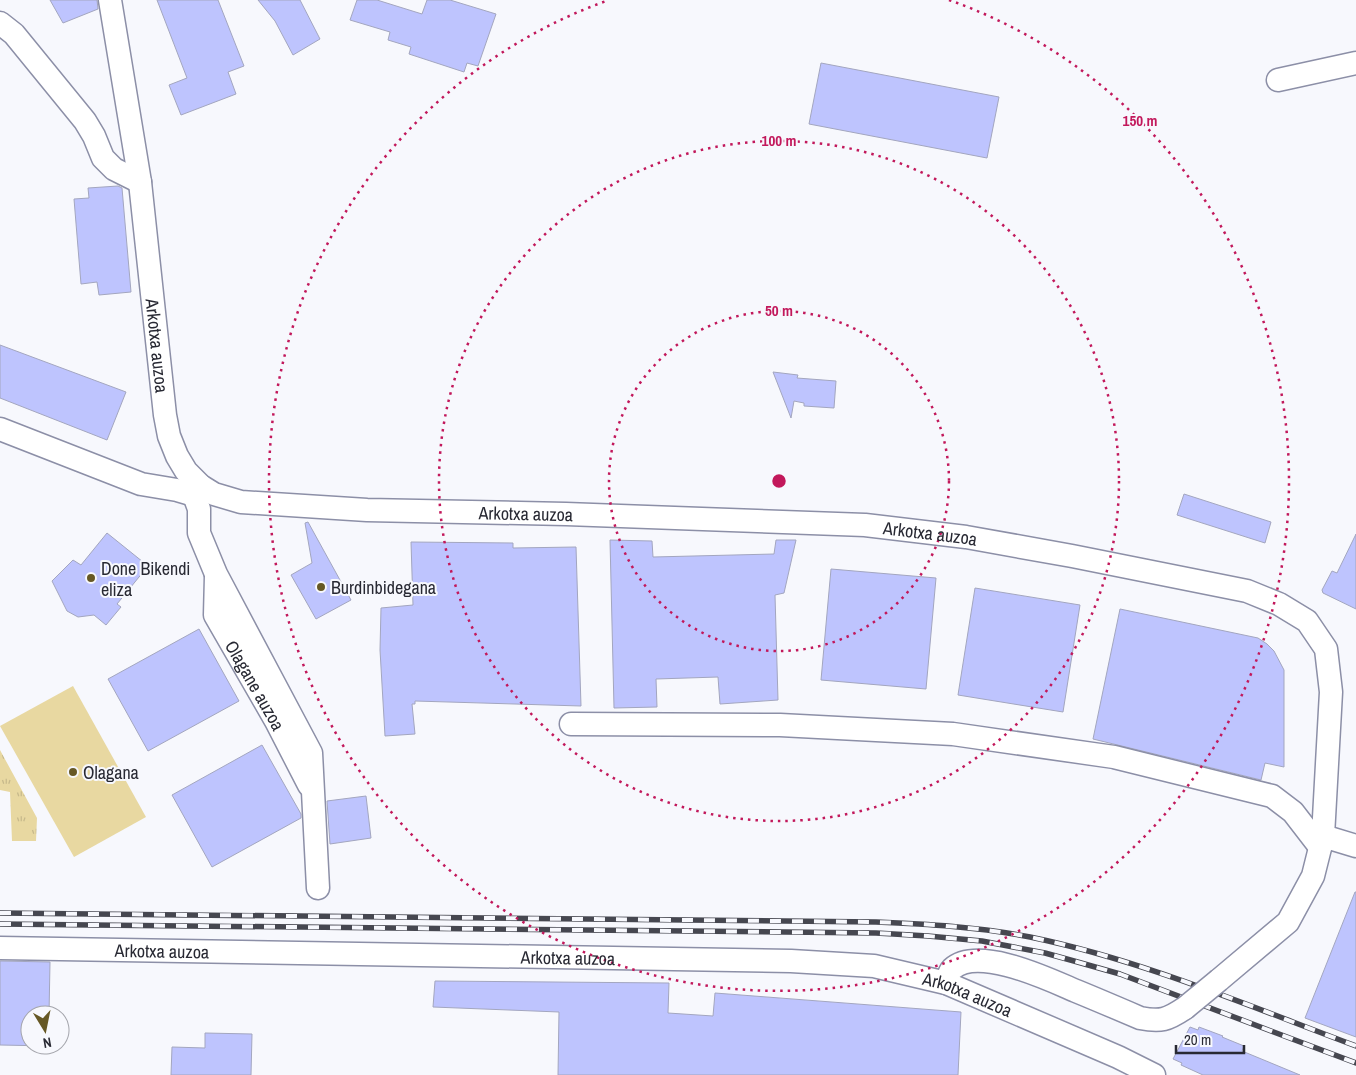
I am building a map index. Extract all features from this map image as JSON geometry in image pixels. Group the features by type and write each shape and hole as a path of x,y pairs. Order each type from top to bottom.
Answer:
{"street":[{"name":"Arkotxa auzoa","path":"110,0 140,182 165,415 169,436 177,456 198,491 241,502 367,510 566,514 865,525 966,538 1072,556 1246,592 1279,604 1308,621 1326,649 1331,692 1321,842"},
{"path":"0,23 14,34 85,121 94,136 103,158 114,169 140,182"},
{"path":"1278,80 1356,63"},
{"path":"0,429 140,484 177,490 198,491 198,533 216,574 311,753 318,888"},
{"path":"571,724 780,725 953,734 1114,758 1272,796 1293,812 1321,842 1356,846"},
{"path":"946,983 951,970 960,964 990,961 1015,966 1140,1018 1156,1021 1170,1018 1185,1008 1288,922 1313,876 1321,842"},
{"name":"Arkotxa auzoa","path":"0,948 791,961 874,966 946,983 1154,1075"}],"green space":[{"name":"Olagana","path":"73,686 146,817 74,857 0,726"},
{"path":"0,750 37,818 36,841 12,841 10,792 0,790"}],"building":[{"path":"50,0 97,0 98,9 63,23"},
{"path":"157,0 218,0 244,66 228,72 236,94 181,115 169,85 187,78"},
{"path":"258,0 300,0 320,39 293,55 275,21"},
{"path":"357,0 377,0 422,14 427,0 450,0 496,14 478,66 467,63 464,72 409,54 411,47 388,40 390,32 350,20"},
{"path":"821,63 999,97 987,158 809,124"},
{"path":"118,186 122,188 131,292 99,295 97,282 81,284 74,199 89,198 88,188"},
{"path":"0,345 126,392 107,440 0,398"},
{"path":"773,372 798,375 797,378 836,381 834,408 804,406 804,403 794,401 791,418"},
{"path":"1184,494 1271,522 1265,543 1177,515"},
{"name":"Burdinbidegana","path":"308,522 351,600 316,619 291,575 312,563 305,523"},
{"name":"Done Bikendi eliza","path":"107,533 148,566 117,604 121,607 106,625 94,615 78,617 67,611 52,581 73,560 81,565"},
{"path":"1356,534 1356,609 1323,593 1322,590 1332,571 1337,573"},
{"path":"610,540 652,541 653,557 774,554 776,540 796,540 784,593 775,595 778,700 720,704 718,677 656,679 657,707 614,708"},
{"path":"411,542 513,543 513,548 576,547 581,706 415,701 415,704 412,704 415,734 385,736 380,650 381,608 413,605"},
{"path":"831,569 936,578 926,689 821,680"},
{"path":"975,588 1080,605 1063,712 958,695"},
{"path":"1120,609 1258,638 1267,644 1274,651 1284,670 1284,767 1265,763 1261,780 1093,739"},
{"path":"199,629 239,701 148,751 108,679"},
{"path":"262,745 301,814 301,818 212,867 172,795"},
{"path":"366,796 371,838 330,844 327,801"},
{"path":"1356,892 1356,1037 1305,1018"},
{"path":"0,961 50,962 49,1005 20,1005 20,1045 0,1045"},
{"path":"435,981 669,983 668,1013 713,1016 715,993 961,1012 958,1075 558,1075 559,1012 433,1007"},
{"path":"1190,1027 1198,1030 1199,1027 1223,1036 1244,1046 1242,1051 1300,1075 1203,1075 1181,1065 1182,1063 1173,1059"},
{"path":"205,1033 252,1034 251,1075 171,1075 172,1047 205,1048"}],"railway":[{"path":"0,913 876,922 972,928 1030,937 1113,958 1195,985 1356,1046"},
{"path":"0,924 876,933 982,941 1045,953 1120,974 1356,1063"}],"place":[{"name":"Done Bikendi eliza","path":"91,578"},
{"name":"Burdinbidegana","path":"321,587"},
{"name":"Olagana","path":"73,772"}]}
